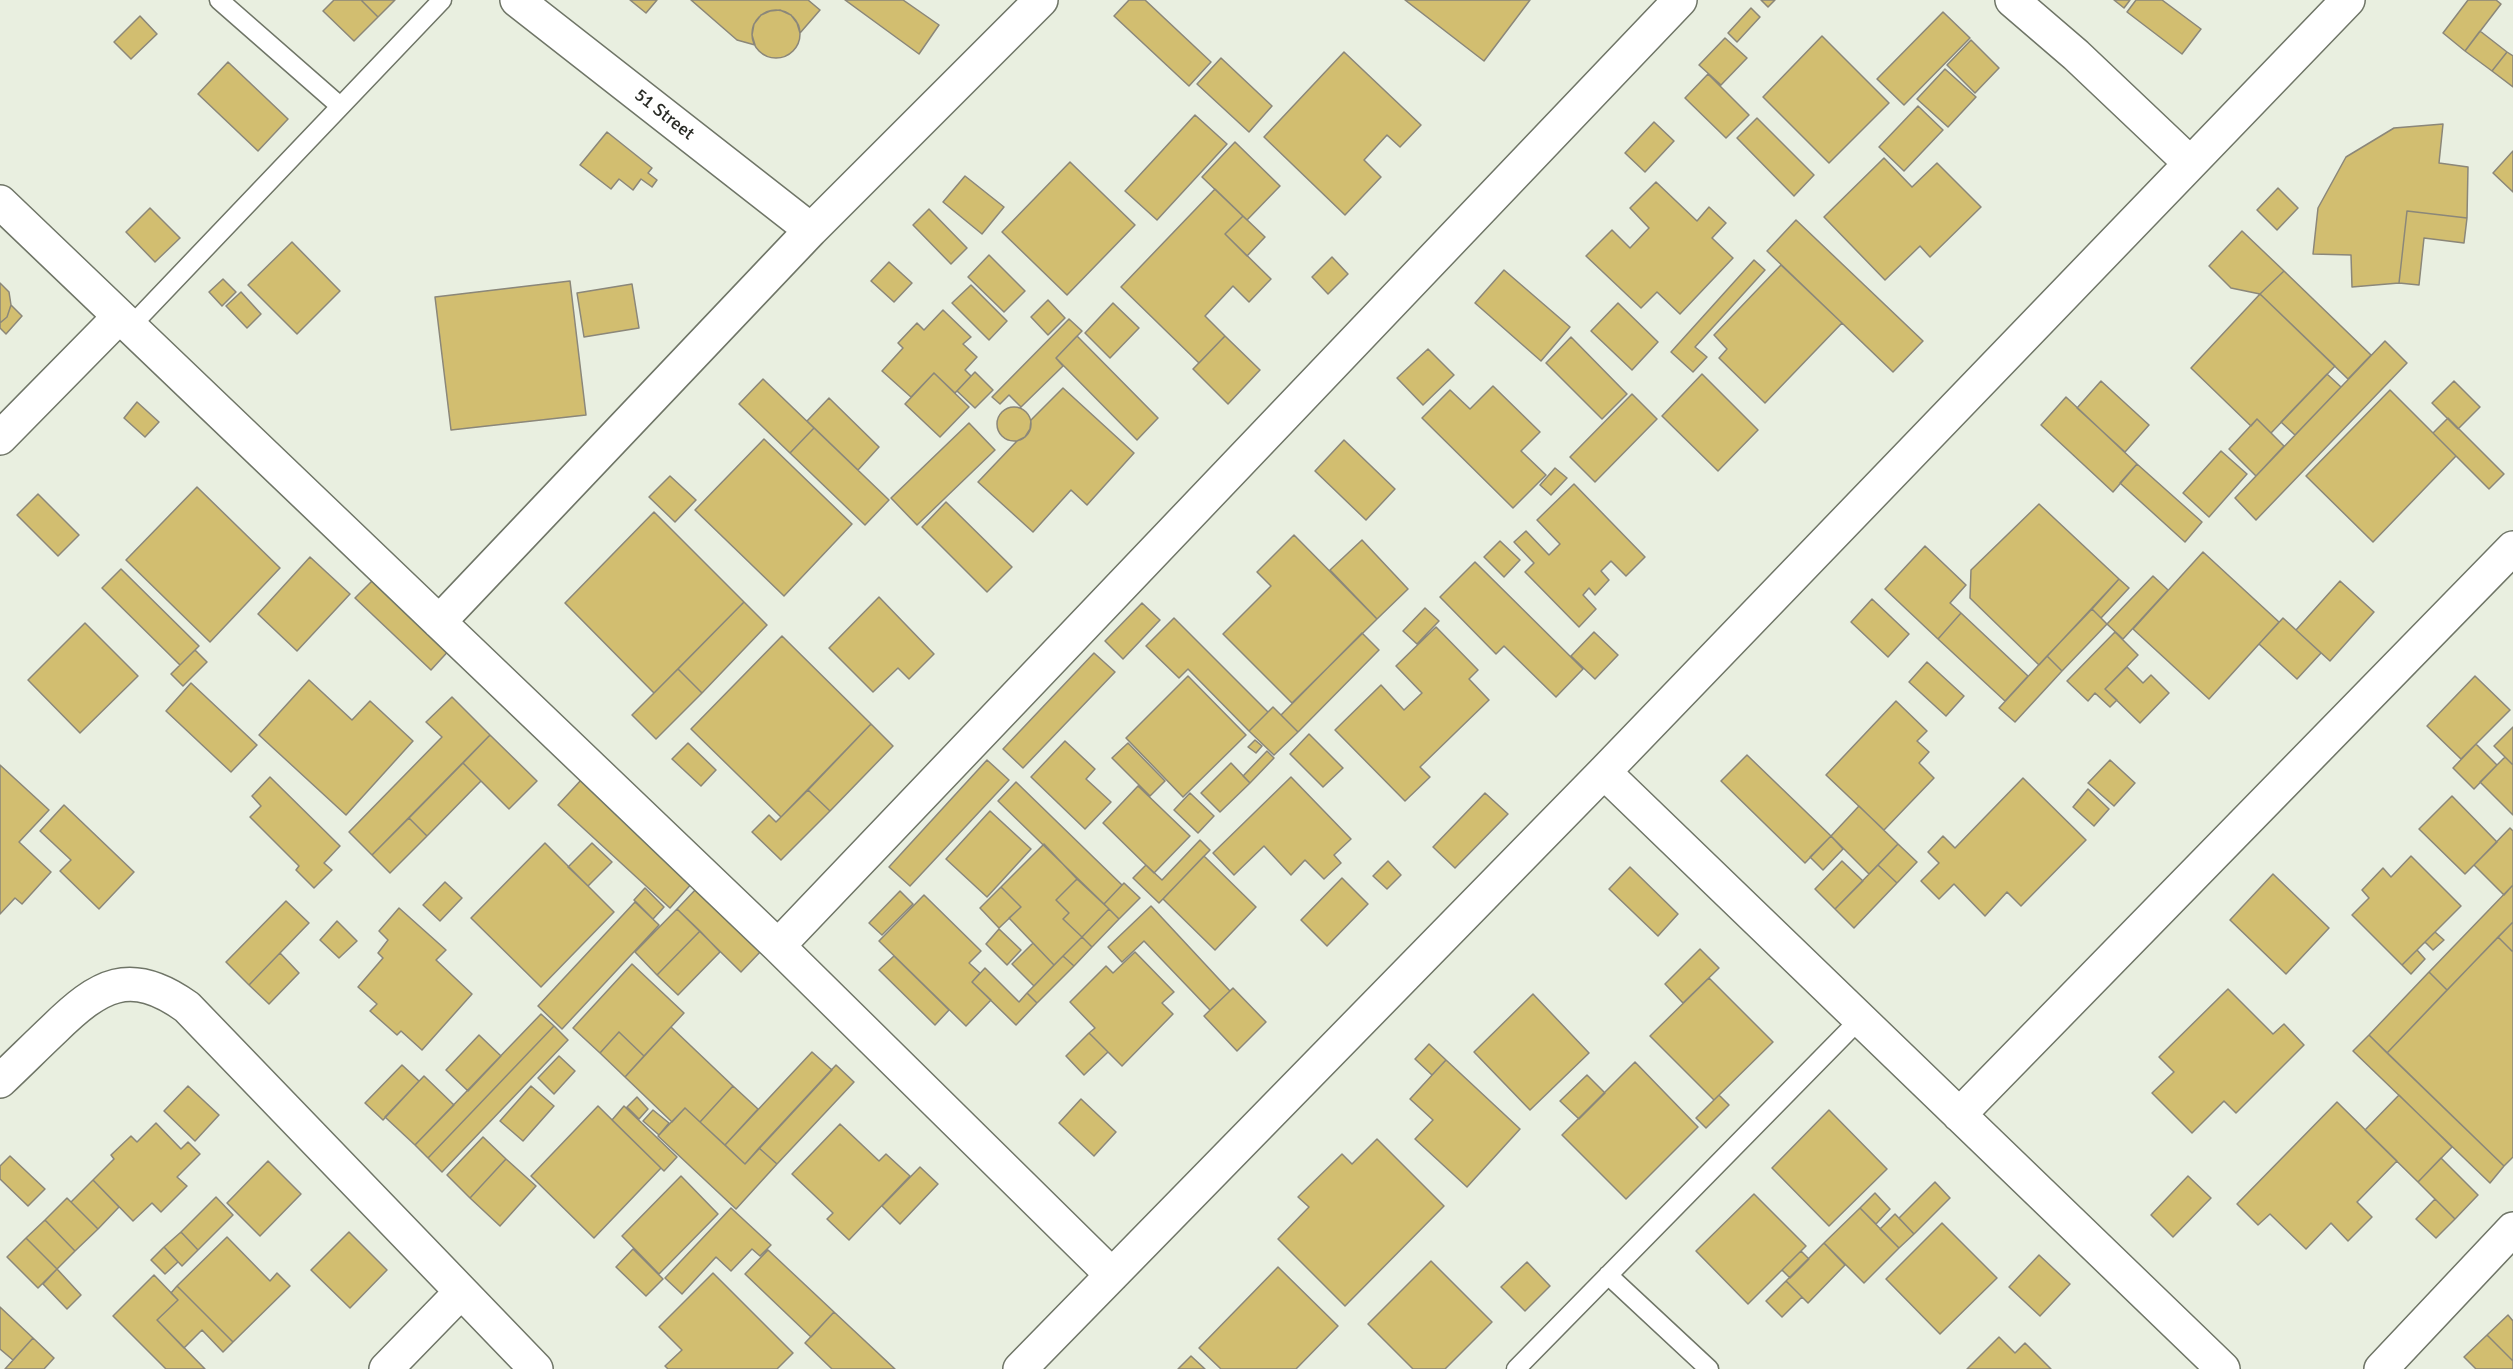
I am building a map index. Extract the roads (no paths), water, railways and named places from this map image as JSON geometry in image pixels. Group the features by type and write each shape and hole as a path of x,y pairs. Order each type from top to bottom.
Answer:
{"street":[{"name":"51 Street","path":"517,0 811,230"},
{"path":"439,622 811,230 1041,0"},
{"path":"778,946 1680,0"},
{"path":"2012,0 2076,55 2190,163"},
{"path":"1020,1369 1604,772 2348,0"},
{"path":"0,202 778,946 1112,1275"},
{"path":"0,438 125,322"},
{"path":"1959,1115 2513,548"},
{"path":"1604,772 2223,1369"},
{"path":"0,1081 76,1007 96,993 119,985 144,985 167,992 187,1007 460,1293 536,1369"},
{"path":"2381,1369 2513,1228"},
{"path":"386,1369 460,1293"}],"lane":[{"path":"219,0 340,106"},
{"path":"125,322 442,0"},
{"path":"1516,1369 1860,1019"},
{"path":"1608,1275 1709,1369"}]}
